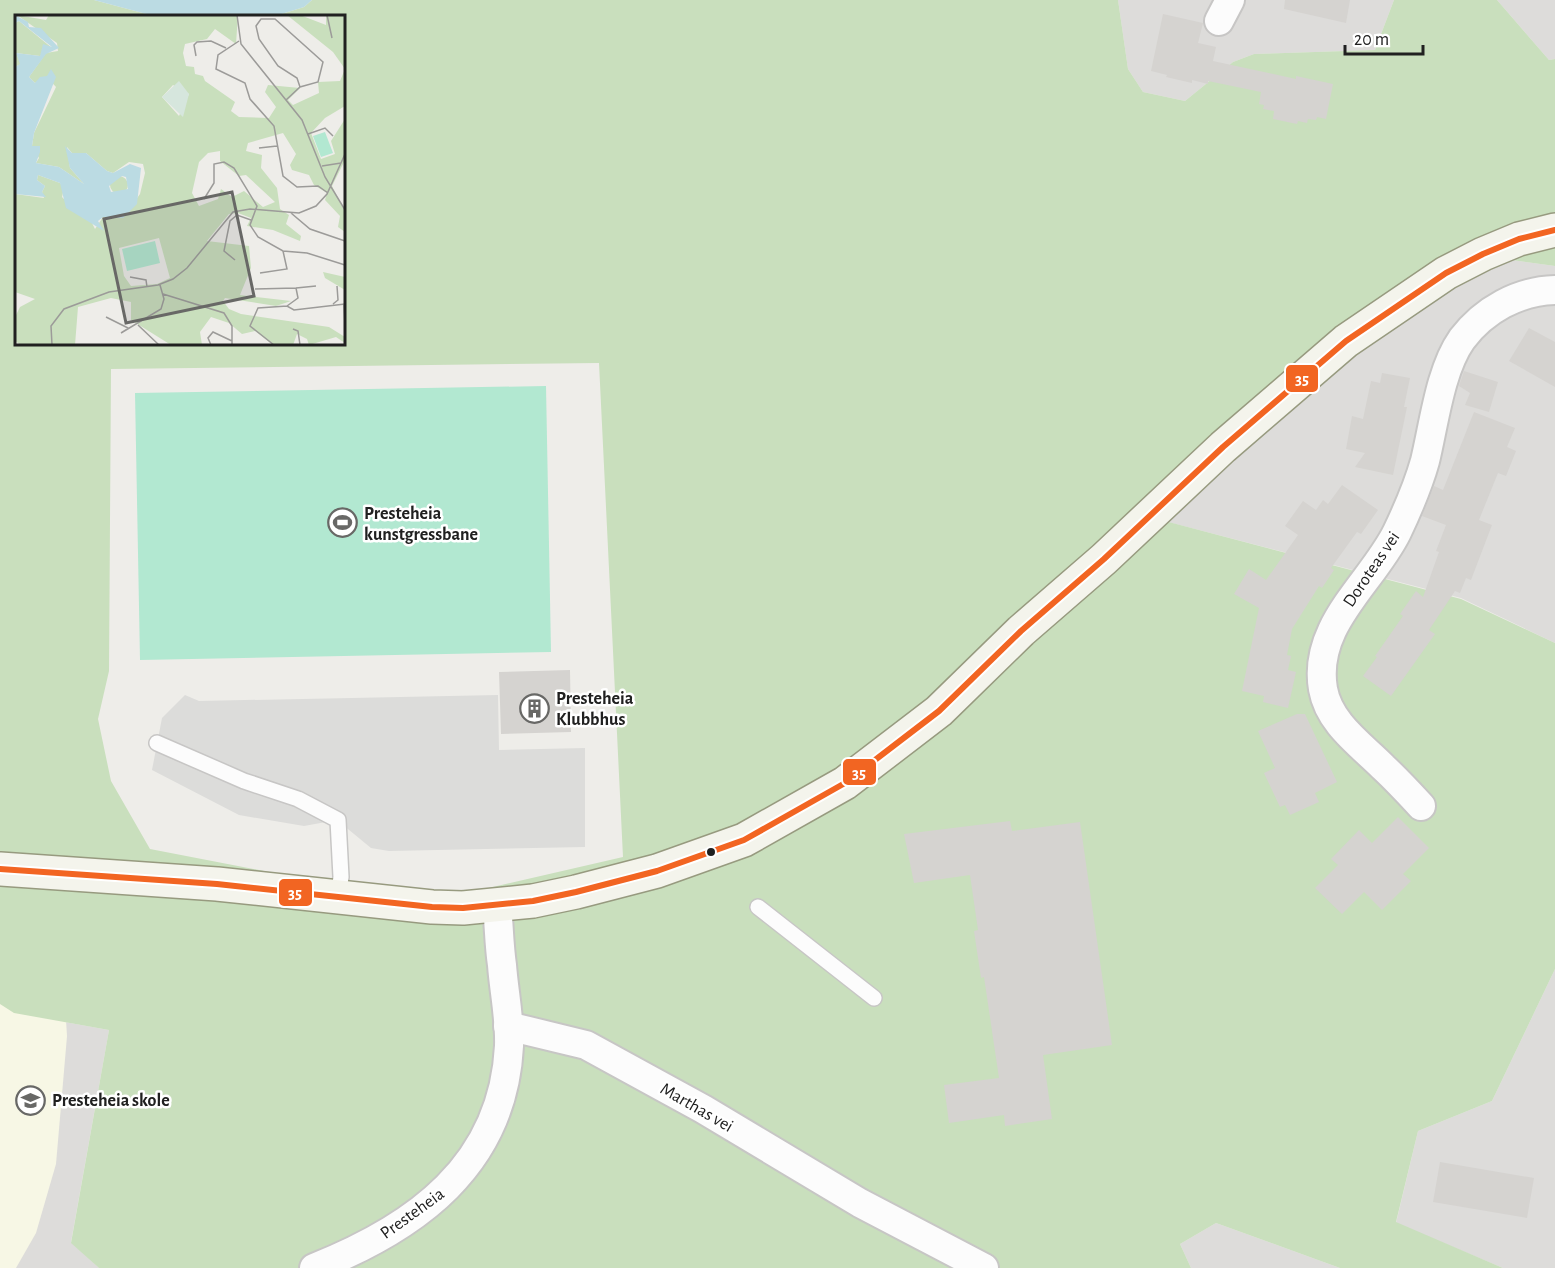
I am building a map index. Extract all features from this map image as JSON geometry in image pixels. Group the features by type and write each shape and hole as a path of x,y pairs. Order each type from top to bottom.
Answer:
{"street":[{"path":"0,869 217,884 432,908 463,908 533,901 576,892 657,871 744,840 845,783 939,711 1021,631 1104,559 1223,447 1347,341 1455,268 1519,238 1555,230"},
{"name":"Doroteas vei","path":"1421,806 1335,718 1323,689 1322,673 1327,646 1337,620 1392,542 1414,497 1444,382 1452,357 1461,341 1482,318 1511,299 1534,292 1555,290"},
{"path":"497,906 508,1026"},
{"name":"Presteheia","path":"314,1268 372,1242 405,1222 420,1212 460,1175 488,1130 500,1098 509,1047 508,1026"},
{"name":"Marthas vei","path":"508,1026 586,1045 703,1109 860,1203 984,1268"}],"lane":[{"path":"157,743 244,781 298,798 338,820 341,877 338,897"},
{"path":"758,907 874,998"}],"shaded area":[{"path":"1118,0 1394,0 1375,50 1254,54 1233,62 1185,101 1143,92 1128,69"},
{"path":"1497,0 1555,0 1555,59 1549,60"},
{"path":"1468,254 1555,266 1555,643 1461,598 1145,516"},
{"path":"185,695 199,701 498,695 499,750 585,748 585,847 389,851 371,848 337,820 304,826 239,815 152,770 162,718"},
{"path":"1555,969 1555,1268 1503,1268 1396,1223 1418,1131 1492,1101"},
{"name":"Presteheia skole","path":"0,1002 65,1004 67,1036 56,1164 36,1233 16,1268 0,1268"},
{"path":"0,1004 14,1013 109,1030 71,1242 99,1268 0,1268"},
{"path":"1216,1223 1340,1268 1191,1268 1180,1244"}],"green space":[{"path":"0,0 94,0 150,15 15,15 15,345 345,345 345,15 278,15 304,7 312,0 1118,0 1128,69 1143,92 1185,101 1233,62 1254,54 1375,50 1394,0 1497,0 1549,60 1555,59 1555,266 1468,254 1146,516 1461,599 1555,643 1555,969 1492,1101 1418,1131 1396,1222 1503,1268 1340,1268 1216,1223 1180,1244 1191,1268 99,1268 71,1243 109,1030 14,1013 0,1004","holes":["599,363 623,857 458,895 300,878 150,849 111,781 98,719 109,671 111,369"]},
{"name":"Presteheia kunstgressbane","path":"546,386 551,652 140,660 135,393"}],"water":[{"path":"94,0 312,0 304,7 278,15 150,15"}],"building":[{"path":"1285,0 1350,0 1346,23 1284,9"},
{"path":"1163,14 1203,23 1198,43 1216,47 1213,61 1296,79 1296,76 1333,84 1326,119 1317,117 1316,120 1308,119 1307,123 1298,121 1297,124 1273,119 1274,111 1263,109 1264,105 1259,104 1261,92 1208,81 1208,84 1192,80 1192,83 1151,71"},
{"path":"1529,328 1555,342 1555,387 1509,361"},
{"path":"1464,371 1498,382 1489,412 1465,405 1470,393 1459,386"},
{"path":"1382,373 1410,378 1404,407 1407,407 1393,475 1355,467 1365,453 1346,449 1352,416 1363,419 1371,381 1380,383"},
{"path":"1474,412 1515,428 1507,447 1516,451 1506,476 1498,473 1479,520 1492,525 1471,580 1466,578 1460,593 1455,591 1429,630 1435,634 1391,696 1363,676 1403,616 1400,614 1416,591 1423,597 1446,525 1422,516 1434,486 1443,490"},
{"path":"1342,485 1378,510 1361,534 1357,532 1331,568 1334,570 1322,588 1319,586 1292,629 1287,655 1291,656 1288,670 1296,672 1288,708 1263,702 1264,696 1242,691 1259,608 1234,594 1249,569 1266,580 1298,535 1285,526 1303,501 1316,510 1323,500 1328,504"},
{"name":"Presteheia Klubbhus","path":"570,670 571,732 501,734 499,672"},
{"path":"1297,714 1305,714 1337,782 1315,793 1319,802 1290,815 1285,805 1280,807 1264,773 1275,768 1258,731"},
{"path":"1398,817 1429,848 1403,874 1411,881 1382,910 1364,892 1342,914 1315,888 1338,865 1331,859 1359,830 1372,843"},
{"path":"1010,821 1012,831 1080,822 1112,1045 1043,1055 1052,1119 1005,1126 1004,1115 949,1123 944,1085 999,1078 984,977 981,978 974,931 978,930 970,875 914,883 904,834"},
{"path":"1440,1162 1534,1178 1527,1218 1433,1202"}],"transit line":[{"name":"35","path":"0,869 217,884 432,907 463,908 533,901 576,892 657,871 744,840 845,783 939,711 1021,631 1104,559 1223,447 1346,341 1446,273 1519,239 1555,230"}],"place":[{"name":"Presteheia kunstgressbane","path":"343,523"},
{"name":"Presteheia Klubbhus","path":"535,708"},
{"name":"Presteheia skole","path":"31,1100"}]}
